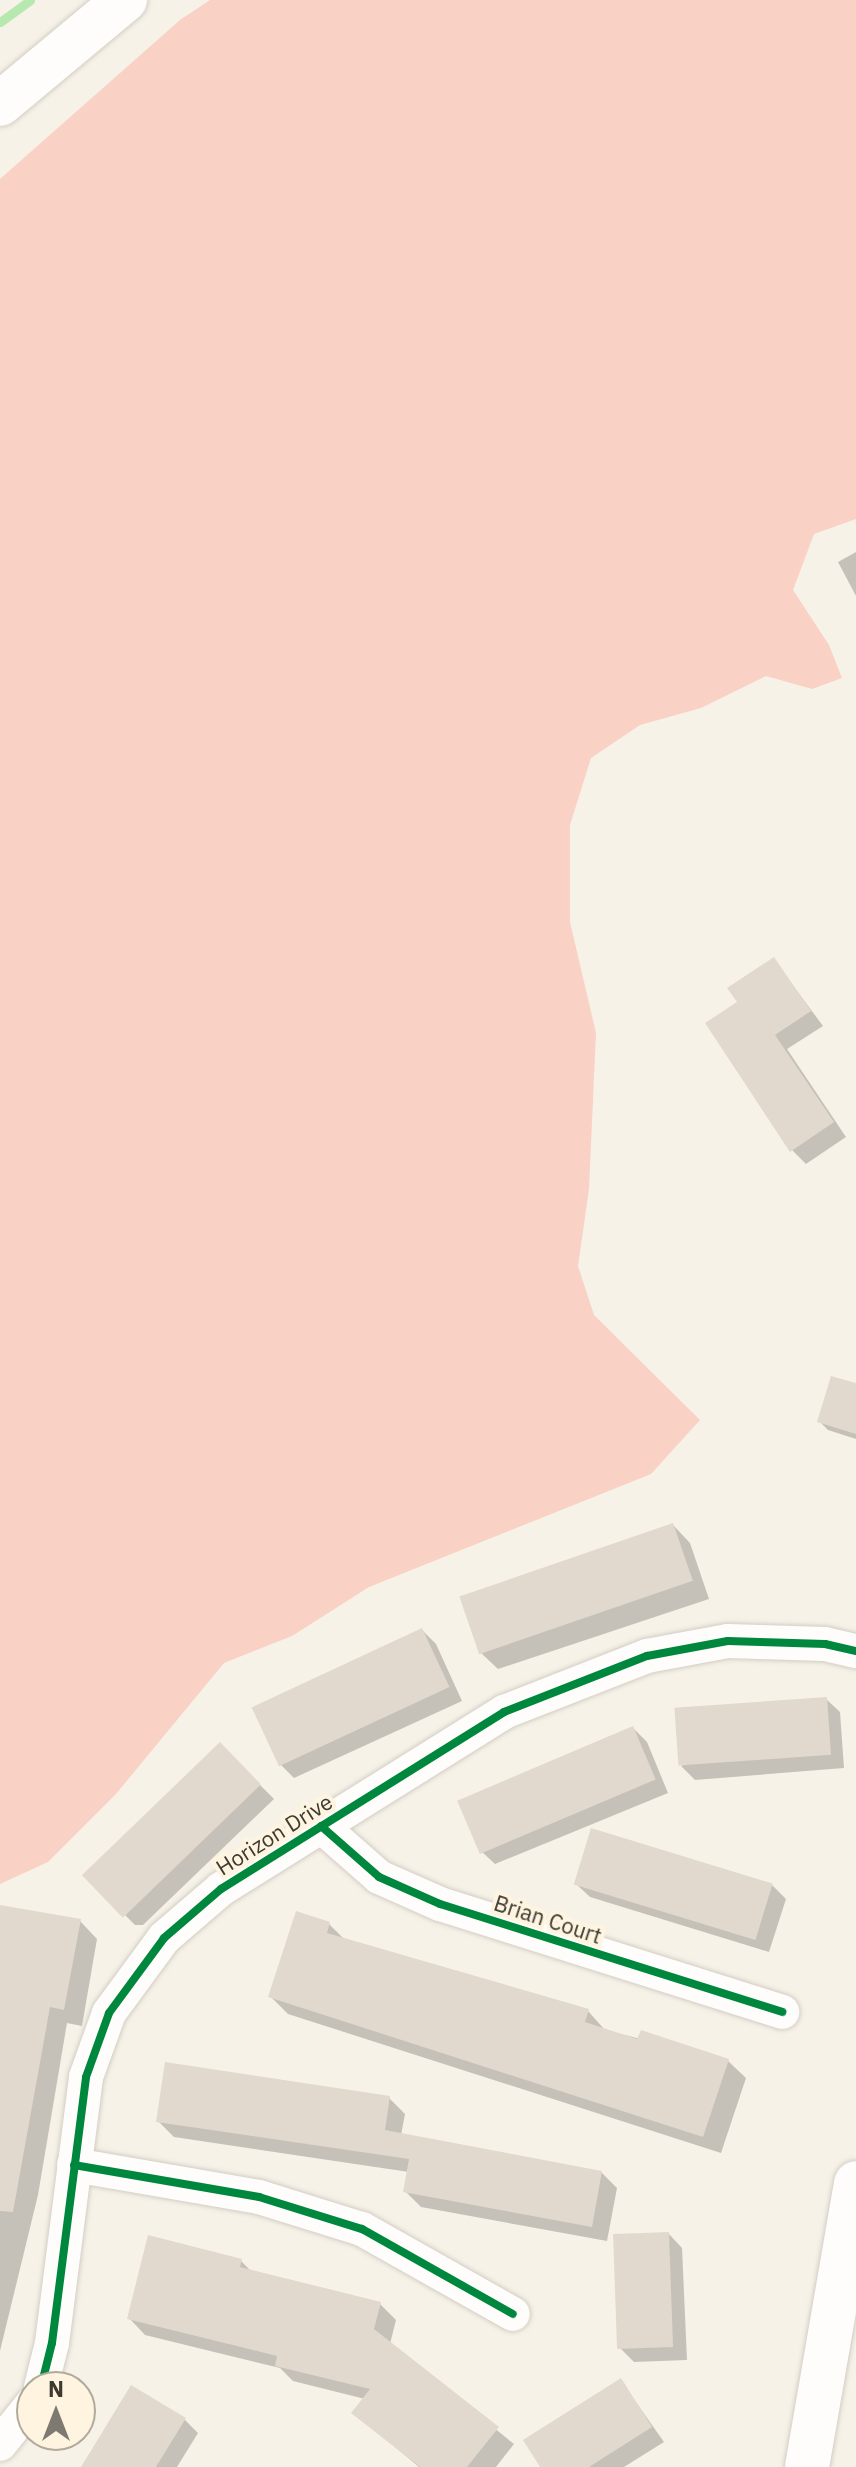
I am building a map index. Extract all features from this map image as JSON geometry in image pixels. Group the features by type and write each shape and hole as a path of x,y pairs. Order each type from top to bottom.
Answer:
{"main road":[{"path":"0,104 125,0"},
{"path":"807,2467 856,2183"}],"street":[{"name":"Horizon Drive","path":"45,2371 52,2343 86,2077 104,2026 154,1950 221,1889 504,1712 647,1656 728,1641 825,1644 856,1651"},
{"name":"Brian Court","path":"321,1826 379,1877 440,1904 782,2012"},
{"path":"74,2165 259,2197 362,2229 513,2314"},
{"path":"0,2444 16,2424"}],"shaded area":[{"path":"210,0 856,0 856,519 814,534 793,590 829,645 842,678 812,689 766,676 701,708 640,725 591,758 570,825 570,922 596,1033 589,1189 578,1266 594,1315 700,1420 651,1474 369,1587 292,1636 224,1663 116,1794 48,1862 0,1884 0,179 180,20"}],"building":[{"path":"774,957 811,1011 775,1035 834,1122 790,1152 705,1023 737,1002 727,988"},
{"path":"831,1376 856,1383 856,1434 817,1422"},
{"path":"673,1523 693,1581 479,1654 459,1597"},
{"path":"422,1628 449,1687 279,1766 252,1707"},
{"path":"827,1697 831,1755 678,1766 674,1708"},
{"path":"633,1726 656,1779 480,1854 457,1801"},
{"path":"220,1742 261,1784 123,1918 82,1875"},
{"path":"591,1828 773,1884 755,1940 574,1884"},
{"path":"0,1905 81,1919 64,2010 50,2007 13,2212 0,2211"},
{"path":"296,1911 330,1922 327,1933 589,2009 585,2022 637,2039 641,2030 729,2059 703,2137 268,1997"},
{"path":"165,2062 390,2096 385,2130 602,2171 592,2227 403,2192 409,2159 156,2122"},
{"path":"669,2232 673,2347 617,2349 613,2234"},
{"path":"148,2235 242,2259 240,2267 381,2302 374,2329 499,2427 467,2467 420,2467 351,2413 370,2389 275,2366 277,2356 127,2319"},
{"path":"621,2378 652,2427 589,2467 540,2467 523,2440"},
{"path":"131,2385 186,2418 156,2467 81,2467 91,2451 96,2451 96,2442"}],"waterway":[{"path":"0,22 30,0"}],"cycle path":[{"path":"45,2371 52,2343 86,2077 109,2013 164,1938 221,1889 504,1712 647,1656 728,1641 825,1644 856,1651"},
{"path":"321,1826 379,1877 440,1904 782,2012"},
{"path":"74,2165 259,2197 362,2229 513,2314"}]}
